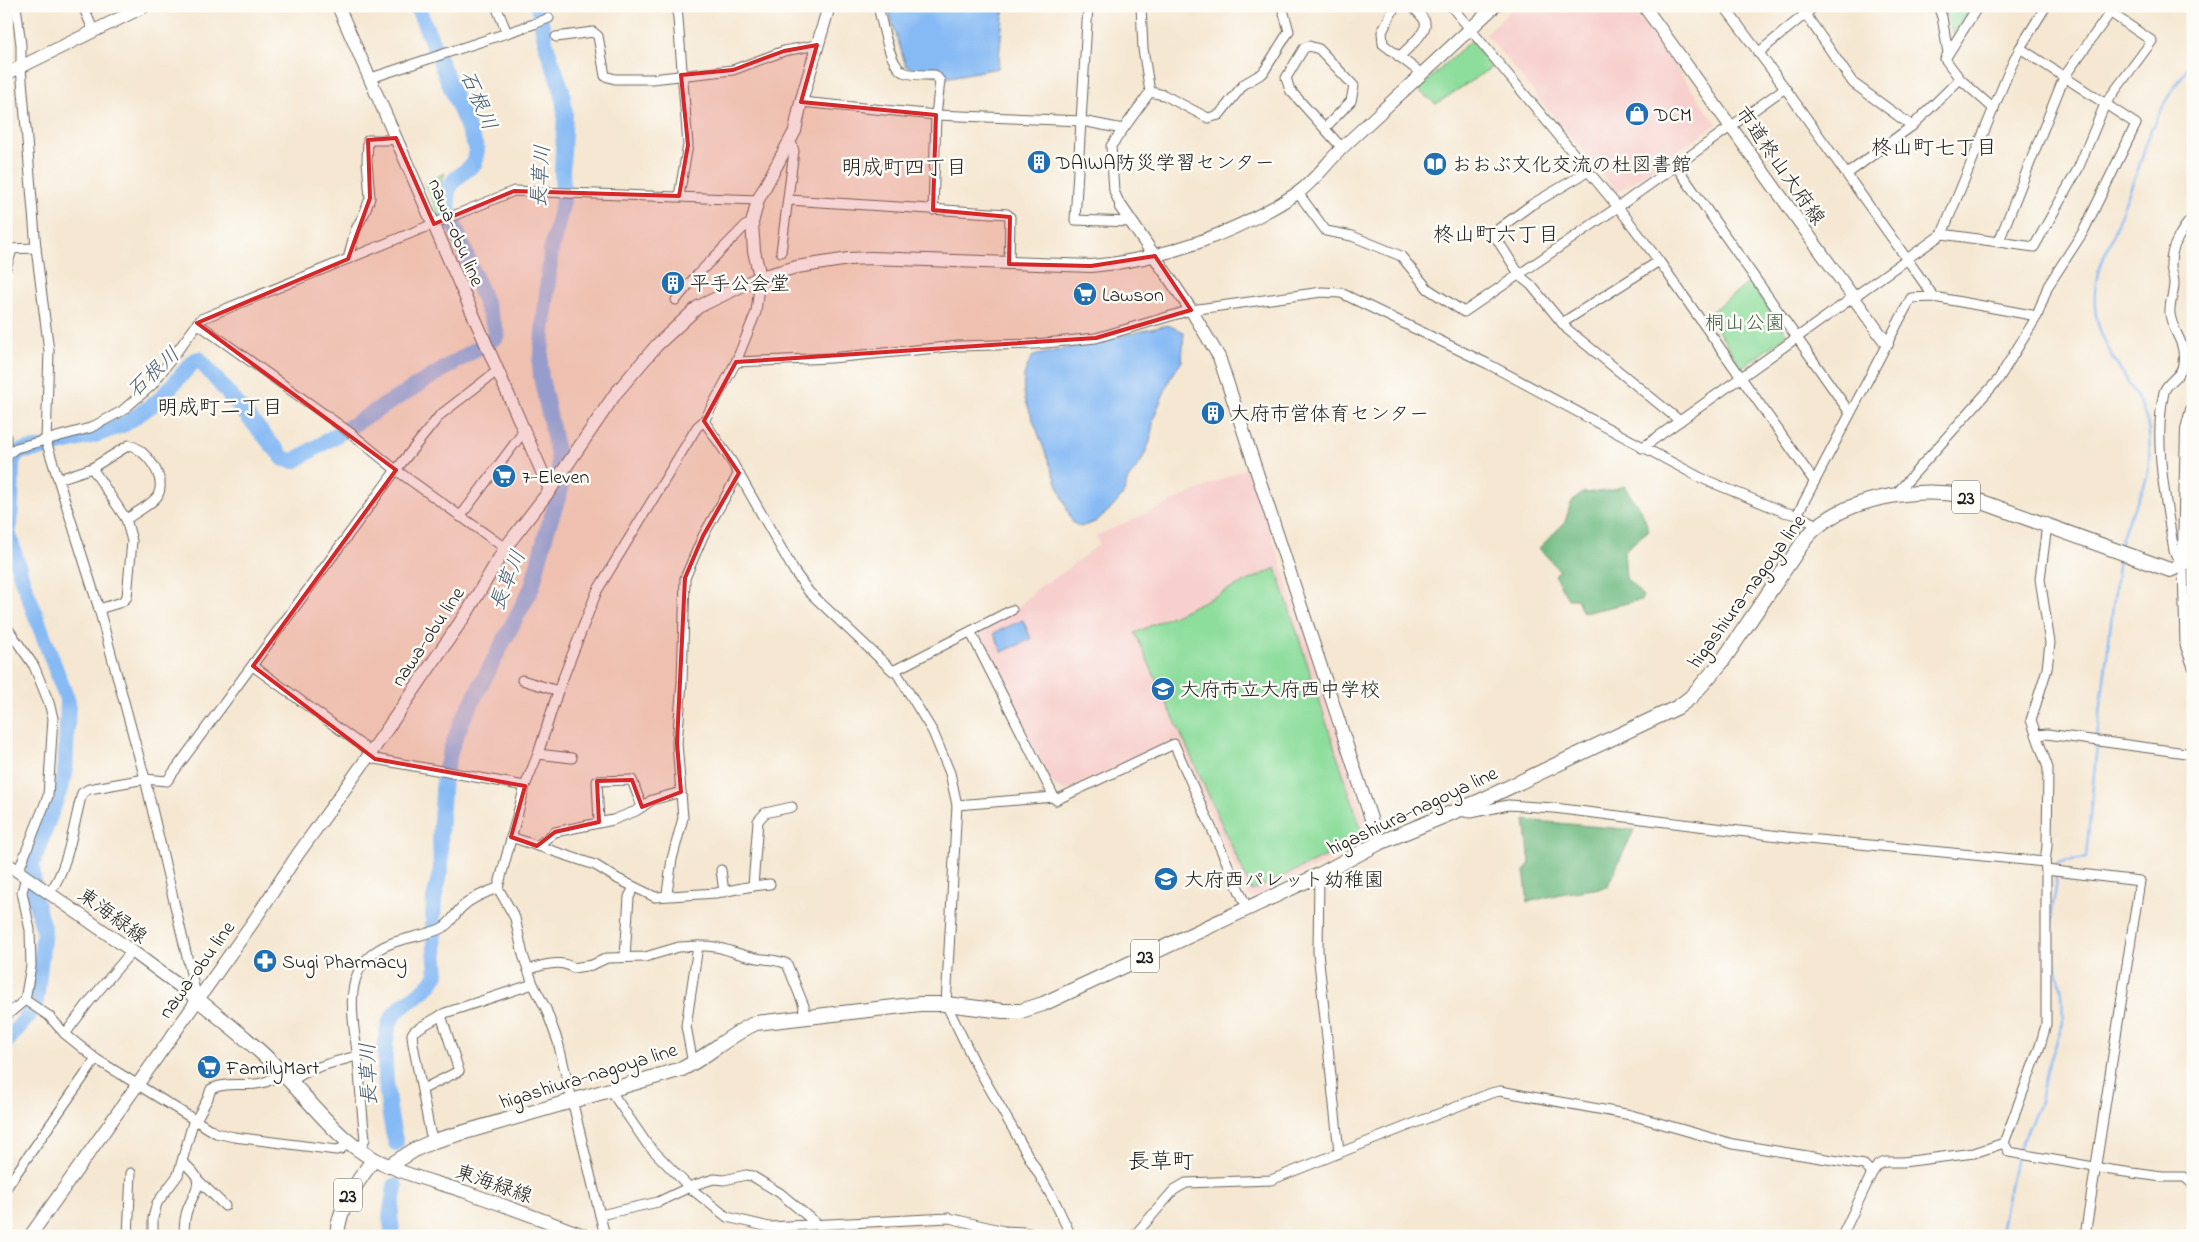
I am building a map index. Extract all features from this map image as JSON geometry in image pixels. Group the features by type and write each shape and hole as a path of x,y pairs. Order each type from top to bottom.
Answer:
{"main road":[{"path":"2183,563 2185,551 2188,430 2193,410"},
{"name":"higashiura-nagoya line","path":"389,1166 416,1148 434,1141 682,1069 693,1064 741,1029 756,1023 884,1007 946,1004 1003,1011 1021,1011 1043,1004 1319,875 1379,843 1458,811 1666,714 1691,697 1721,663 1806,538 1817,525 1841,510 1870,500 1945,492 1963,496 2170,570 2183,563"},
{"name":"23","path":"197,999 253,1044 354,1146 373,1160 389,1166"},
{"name":"23","path":"337,1236 338,1225 346,1198 373,1160"}],"street":[{"path":"16,6 21,45 21,68 36,248 48,351 48,445 99,609 145,779 197,999"},
{"path":"83,6 94,32"},
{"path":"6,74 145,6"},
{"name":"nawa-obu line","path":"30,1236 370,754 468,610 505,548 552,487 524,432 338,6"},
{"path":"496,6 507,33"},
{"path":"677,6 688,145 679,196"},
{"path":"605,1236 558,1042 523,956 515,918 498,888 525,786 538,754 558,691 604,576 697,427 704,421 736,362 756,312 760,277 754,251 752,223 758,200 795,131 801,102 830,6"},
{"path":"878,6 888,46 896,65 901,71 912,75 934,75 940,81 936,115 932,210"},
{"path":"1088,6 1082,121 1074,220 1131,222"},
{"path":"1141,6 1143,49 1150,92 1112,146 1114,191 1121,207 1191,310 1220,357 1379,843"},
{"path":"1150,92 1164,95 1208,118 1219,115 1244,84 1263,73 1289,31 1282,6"},
{"path":"1395,6 1382,32 1383,44 1422,74"},
{"path":"1399,57 1423,32 1426,25 1412,6"},
{"path":"1451,6 1618,207 1659,261 1740,379 1814,481"},
{"path":"552,487 616,393 657,346 698,307 760,277 797,267 849,259 889,258 1091,266 1119,264 1155,256 1225,232 1298,193 1342,148 1495,6"},
{"name":"市道柊山大府線","path":"1644,6 1886,344"},
{"path":"1724,6 1848,174 1934,297"},
{"path":"1758,53 1803,10 1815,6"},
{"path":"1938,6 1942,17 1948,53"},
{"path":"1978,6 1945,58 1960,79 1994,108"},
{"path":"1642,448 1942,234 2020,48 2046,6"},
{"path":"1803,10 1853,83 1912,126"},
{"path":"1942,234 2034,247 2078,169 2105,104 2152,41 2113,10 2064,77 1999,241"},
{"path":"371,78 549,18"},
{"path":"556,37 593,32 598,36 605,76 615,79 652,79 733,70 784,51 817,45"},
{"path":"1324,128 1351,101 1354,86 1318,48 1309,46 1304,48 1286,78 1287,84 1324,128 1342,148"},
{"path":"1895,496 1998,380 2037,316 2048,286 2083,232 2136,124 2020,48"},
{"path":"1848,174 1912,126 1960,79"},
{"path":"1298,193 1326,231 1352,236 1402,256 1428,289 1464,312 1618,207 1785,88"},
{"path":"801,102 936,115 1082,121 1123,129"},
{"path":"350,258 349,255 355,231 366,212 370,198 367,161 368,140 396,138"},
{"path":"781,252 794,151 791,141"},
{"path":"1676,166 1798,336 1850,413"},
{"path":"1587,172 1531,205 1493,233 1520,275 1531,285 1562,323 1680,421"},
{"path":"7,458 16,448 48,445 90,428 122,412 152,385 201,319 514,191 758,200"},
{"path":"789,200 1006,214 1010,216 1010,264"},
{"path":"2193,217 2181,232 2171,259 2174,281 2170,314 2184,346 2183,366 2180,372 2164,389 2161,433 2162,467 2174,551 2177,558 2183,563 2185,645 2193,667"},
{"path":"676,300 745,226 752,223"},
{"path":"6,268 9,250 36,248"},
{"path":"1562,323 1659,261"},
{"path":"736,362 831,358 958,346 1035,344 1096,338 1191,310 1322,292 1341,293 1488,364 1701,478 1784,512 1797,515 1817,525"},
{"path":"1797,515 1911,298 1934,297 2037,316"},
{"path":"197,323 352,434 396,470 505,548"},
{"path":"47,890 57,884 63,868 82,793 89,789 145,779 167,781 396,470 440,415 497,371"},
{"path":"704,421 739,473 794,571 809,592 893,671 971,633 1012,610"},
{"path":"460,517 524,432"},
{"path":"6,436 7,458"},
{"path":"59,479 92,468 129,445 136,447 155,468 160,488 157,497 126,520"},
{"path":"92,468 126,520 132,541 127,597 122,602 99,609"},
{"path":"667,893 672,859 683,818 677,742 682,682 685,578 703,536 739,473"},
{"path":"2004,1144 2046,1025 2050,868 2047,846 2048,768 2031,720 2047,669 2050,643 2040,579 2047,526"},
{"path":"6,626 34,666 53,718 48,796 23,875 22,892 30,930 31,966 25,1000 6,1016"},
{"path":"971,633 1056,800 1174,744 1247,908"},
{"path":"253,666 375,759 525,786"},
{"path":"896,670 934,732 950,773 957,804 946,1004 976,1063 1051,1196 1070,1236"},
{"path":"522,680 558,691"},
{"path":"2037,735 2047,734 2193,754"},
{"path":"538,754 572,758"},
{"path":"599,822 597,781 632,780 642,807"},
{"path":"537,846 556,832 612,820 642,807 652,800 681,792"},
{"path":"957,804 1054,796"},
{"path":"1458,811 1471,813 1508,806 1554,808 1787,838 2050,868 2140,881 2085,1236"},
{"path":"753,886 758,821 765,813 792,807"},
{"path":"511,837 595,865 634,887 655,896 724,892 770,884"},
{"name":"東海緑線","path":"6,863 47,890 197,999"},
{"path":"721,870 724,892"},
{"path":"1319,875 1318,952 1339,1152"},
{"path":"625,957 628,897 634,887"},
{"path":"25,1000 48,1016 65,1034 96,1059 216,1133 336,1150 354,1146 365,1139 352,1017 354,990 358,972 364,960 386,945 448,925 461,908 488,891 498,888"},
{"path":"693,1064 686,1026 698,946"},
{"path":"528,970 560,963 567,964 573,968 592,965 607,958 646,957 679,947 721,946 750,957 787,964 804,1006 804,1017"},
{"path":"65,1034 88,1002 132,951"},
{"path":"434,1141 430,1132 412,1034 441,1015 533,984"},
{"path":"423,1089 459,1071 441,1015"},
{"path":"153,1236 153,1218 157,1202 176,1179 195,1119 208,1098 211,1089 220,1086 260,1084 274,1079 299,1075 357,1056"},
{"path":"6,1188 96,1059"},
{"path":"610,1090 647,1144 690,1188 728,1217 780,1231 818,1225 949,1218 1004,1231 1024,1232 1040,1236"},
{"path":"1134,1236 1174,1190 1186,1183 1271,1180 1491,1092 1500,1091 1631,1114 1733,1144 1864,1165 1872,1173"},
{"path":"2004,1144 2010,1152 2097,1168 2162,1177 2184,1177 2193,1184"},
{"path":"1842,1236 1872,1173 1878,1165 1885,1162 1903,1162 1974,1153 2004,1144"},
{"path":"182,1162 225,1206"},
{"name":"東海緑線","path":"389,1166 411,1177 484,1198 586,1236"},
{"path":"128,1236 131,1173"},
{"path":"600,1215 658,1202 694,1185 714,1179 724,1180 746,1175 752,1176 780,1193 818,1225"},
{"path":"184,1236 186,1216 197,1192 198,1180"}],"highlighted area":[{"path":"817,45 801,102 936,115 933,210 1010,217 1009,264 1091,266 1155,256 1191,310 1096,338 736,362 704,421 739,473 703,536 685,578 677,743 681,792 642,807 632,780 597,781 599,822 555,832 537,846 511,837 525,786 375,759 253,666 396,470 197,323 348,259 370,198 368,140 396,138 434,224 514,191 679,196 688,145 681,75 733,70 784,51"}],"shaded area":[{"path":"1515,6 1631,6 1717,124 1617,193 1486,34"},
{"path":"2193,426 2193,655 2189,643 2189,612 2187,606 2189,489"},
{"name":"大府市立大府西中学校","path":"1249,467 1372,840 1252,898 1248,896 1176,739 1065,791 1052,784 978,639 981,631 1013,612 1040,586 1061,574 1099,544 1096,536"}],"green space":[{"path":"1943,6 1972,6 1953,34"},
{"path":"1471,40 1491,68 1436,104 1418,90"},
{"path":"445,173 441,184 441,194 447,215 440,218 425,183"},
{"name":"桐山公園","path":"1750,282 1787,335 1741,368 1708,314"},
{"path":"1624,486 1642,512 1649,530 1624,551 1626,578 1643,596 1641,600 1588,612 1582,611 1577,599 1568,599 1555,576 1559,570 1539,548 1565,522 1571,503 1582,493 1608,491"},
{"path":"1276,568 1364,838 1252,891 1135,633"},
{"path":"1525,820 1634,830 1607,887 1560,894 1528,902 1524,871 1530,863"}],"water":[{"path":"887,6 1004,6 998,68 945,78 906,66"},
{"path":"1168,325 1184,332 1182,361 1170,379 1154,417 1150,442 1140,464 1128,479 1123,495 1113,507 1095,522 1080,527 1072,522 1025,399 1025,371 1033,356"},
{"path":"1023,620 1031,639 1002,652 994,633"}],"waterway":[{"name":"石根川","path":"6,1042 28,1016 36,1001 44,931 35,900 32,865 65,775 68,702 22,579 8,532 11,508 12,462 16,454 22,451 43,448 95,435 125,424 159,400 195,360 199,359 284,459 294,461 496,337 496,330 449,212 447,191 455,179 474,164 477,150 417,6"},
{"name":"長草川","path":"396,1143 387,1095 386,1038 390,1023 396,1012 423,991 437,974 433,921 434,899 441,869 440,836 444,776 452,746 462,721 532,587 547,530 561,489 558,456 541,377 540,364 551,251 563,201 562,171 565,113 562,91 546,45 538,6"},
{"path":"2120,547 2127,522 2147,478 2150,446 2149,434 2141,405 2108,347 2097,321 2095,291 2098,273 2140,164 2151,129 2168,97 2193,60"},
{"path":"2097,738 2119,557"},
{"path":"2050,931 2056,890 2057,862 2086,858 2097,744"},
{"path":"2018,1151 2039,1105 2046,1073 2063,1023 2062,992 2050,937"},
{"path":"2000,1236 2016,1156"},
{"name":"長草川","path":"393,1236 390,1217 395,1186"}],"place":[{"name":"DCM","path":"1637,114"},
{"name":"DAIWA防災学習センター","path":"1039,162"},
{"name":"おおぶ文化交流の杜図書館","path":"1435,164"},
{"name":"平手公会堂","path":"673,283"},
{"name":"Lawson","path":"1085,294"},
{"name":"大府市営体育センター","path":"1213,413"},
{"name":"7-Eleven","path":"504,476"},
{"name":"大府市立大府西中学校","path":"1163,689"},
{"name":"大府西パレット幼稚園","path":"1166,879"},
{"name":"Sugi Pharmacy","path":"265,961"},
{"name":"FamilyMart","path":"209,1067"}],"district":[{"name":"柊山町七丁目","path":"1934,147"},
{"name":"明成町四丁目","path":"904,167"},
{"name":"柊山町六丁目","path":"1496,234"},
{"name":"明成町二丁目","path":"220,407"},
{"name":"長草町","path":"1161,1160"}]}
